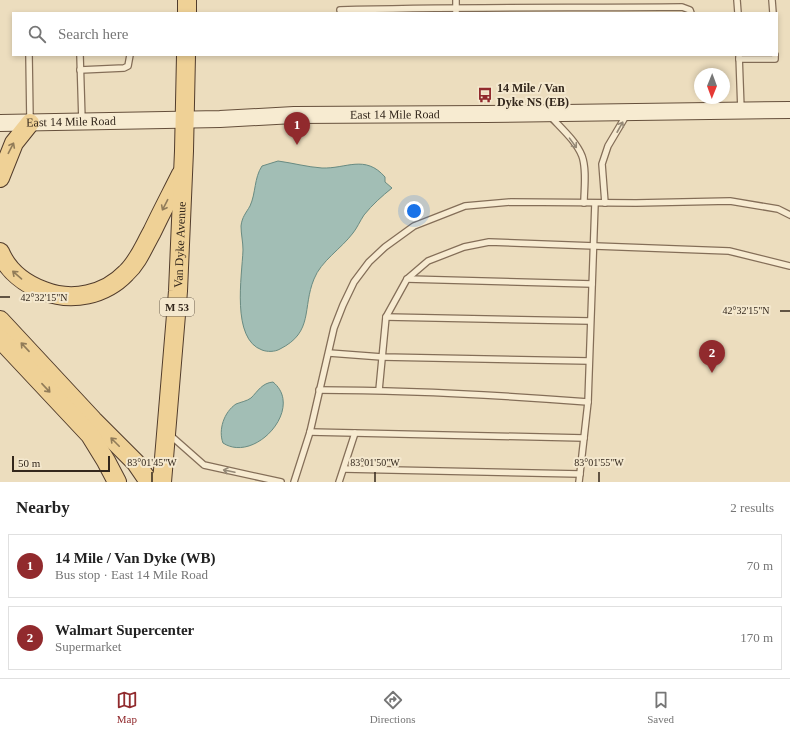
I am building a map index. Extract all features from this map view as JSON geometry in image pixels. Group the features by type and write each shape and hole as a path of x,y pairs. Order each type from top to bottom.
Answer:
{"main road":[{"path":"186,12 187,0"},
{"name":"Van Dyke Avenue","path":"162,482 178,291 186,56"},
{"name":"East 14 Mile Road","path":"0,123 185,120 294,115 790,110"},
{"path":"0,178 14,143 30,123"},
{"path":"0,252 10,269 19,277 29,285 53,295 80,296 105,289 118,281 134,264 183,170"},
{"path":"0,320 93,420 136,463 149,482"},
{"path":"0,339 90,435 106,460 117,482"}],"lane":[{"path":"456,0 456,10"},
{"path":"737,0 738,12"},
{"path":"772,0 773,12"},
{"path":"340,10 682,7 690,10 691,12"},
{"path":"29,56 30,123"},
{"path":"80,56 82,122"},
{"path":"80,70 124,68 128,66 130,56"},
{"path":"741,110 739,57 775,59 774,56"},
{"path":"604,203 602,164 608,146 629,112"},
{"path":"548,113 574,142 582,157 584,174 584,203"},
{"path":"294,482 310,432 334,328 354,282 369,262 385,247 414,226 465,206 511,202 604,203 730,201 778,209 790,215"},
{"path":"580,482 588,402 595,203"},
{"path":"379,390 386,317 407,279 428,261 464,247 489,242 729,251 790,266"},
{"path":"407,279 592,284"},
{"path":"386,317 590,320"},
{"path":"329,353 382,357 589,361"},
{"path":"319,390 379,390 527,397 588,402"},
{"path":"166,432 204,465 281,482"},
{"path":"310,432 584,438"},
{"path":"339,482 355,433"},
{"path":"344,469 580,474"}],"water":[{"path":"278,161 322,168 363,164 378,170 385,177 385,182 392,188 367,211 353,233 321,266 310,290 303,327 298,335 291,342 280,349 276,351 269,351 262,350 252,344 246,333 242,320 240,306 243,250 241,226 243,218 252,201 259,171 262,166"},
{"path":"273,382 281,393 283,405 280,418 272,430 261,440 249,446 236,447 223,443 221,433 223,422 225,416 232,407 251,398 263,386"}],"place":[{"name":"14 Mile / Van Dyke NS (EB)","path":"485,95"},
{"name":"14 Mile / Van Dyke (WB)","path":"297,145"},
{"name":"Walmart Supercenter","path":"712,373"}]}
